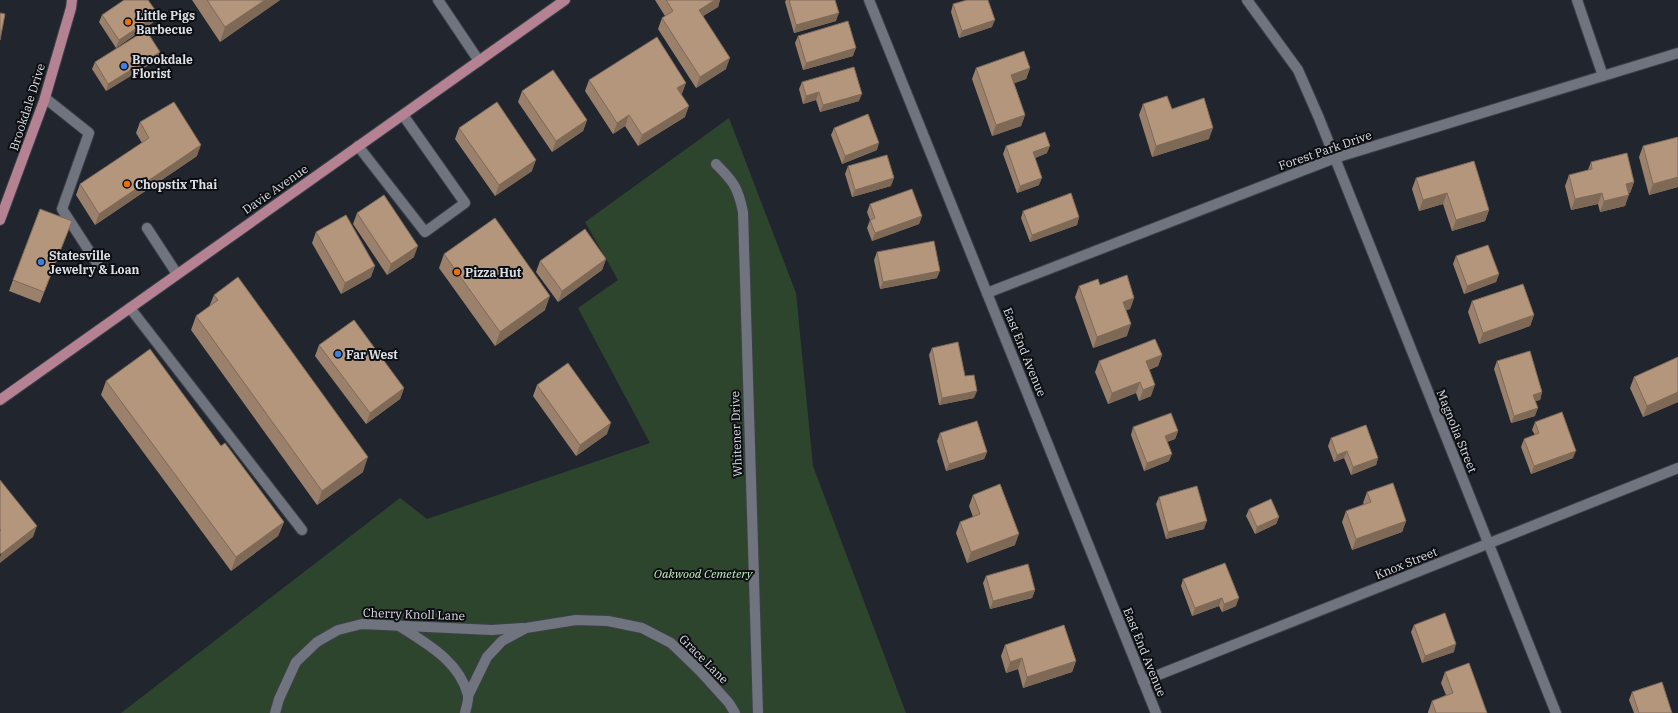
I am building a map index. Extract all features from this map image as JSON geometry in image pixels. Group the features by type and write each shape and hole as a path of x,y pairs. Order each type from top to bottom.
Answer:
{"main road":[{"name":"Brookdale Drive","path":"0,220 45,98 72,0"},
{"name":"Davie Avenue","path":"0,400 566,0"}],"street":[{"path":"438,0 479,61"},
{"name":"East End Avenue","path":"869,0 1156,713"},
{"name":"Magnolia Street","path":"1247,0 1298,70 1319,118 1556,713"},
{"path":"1577,0 1603,76"},
{"name":"Forest Park Drive","path":"987,292 1335,158 1678,53"},
{"path":"45,98 89,133 62,208 97,263"},
{"path":"358,146 425,232 465,203 403,115"},
{"name":"Whitener Drive","path":"716,164 734,184 740,194 743,212 758,713"},
{"path":"147,228 177,274"},
{"path":"130,308 302,530"},
{"name":"Knox Street","path":"1143,682 1678,468"},
{"name":"Grace Lane","path":"465,713 468,696 487,657 502,641 526,628 576,620 608,621 642,628 671,643 700,671 729,703 735,713"},
{"name":"Cherry Knoll Lane","path":"275,713 279,699 296,662 317,642 338,630 362,624 492,630 526,628"},
{"path":"398,625 446,658 458,673 468,696"}],"green space":[{"name":"Oakwood Cemetery","path":"729,118 796,293 813,466 906,713 121,713 400,498 427,519 650,443 578,308 618,280 585,222"}],"building":[{"path":"124,0 148,0 158,14 119,40 102,15"},
{"path":"207,0 265,0 225,27"},
{"path":"666,0 715,0 699,10 730,58 700,77 662,18 673,11"},
{"path":"789,0 835,0 839,13 796,25"},
{"path":"967,0 988,0 995,20 962,31 953,4"},
{"path":"0,13 5,14 0,40"},
{"path":"848,21 856,48 806,63 798,36"},
{"path":"146,30 160,52 108,84 95,62"},
{"path":"657,37 686,83 677,88 689,106 642,135 629,115 617,123 589,80"},
{"path":"1024,51 1030,68 1011,75 1025,115 996,125 976,68"},
{"path":"854,67 862,94 823,105 819,92 806,96 802,82"},
{"path":"553,70 587,120 556,141 522,91"},
{"path":"1167,96 1172,109 1204,98 1213,128 1156,146 1143,104"},
{"path":"174,102 201,145 99,214 80,184 149,138 140,122"},
{"path":"497,102 536,160 499,185 459,128"},
{"path":"868,114 879,143 845,156 834,128"},
{"path":"1045,132 1050,146 1033,152 1042,178 1020,186 1006,146"},
{"path":"1678,137 1678,177 1653,184 1643,146"},
{"path":"1627,153 1634,182 1626,184 1629,195 1604,201 1602,193 1575,199 1569,175 1592,169 1591,162"},
{"path":"887,155 894,178 855,190 848,166"},
{"path":"1474,161 1489,210 1456,220 1447,193 1423,200 1416,178"},
{"path":"912,189 922,216 875,233 870,220 875,218 870,204"},
{"path":"1071,193 1079,217 1032,235 1023,211"},
{"path":"384,195 418,246 391,264 357,213"},
{"path":"40,209 72,221 44,292 13,280"},
{"path":"346,215 375,266 345,283 316,232"},
{"path":"495,218 550,296 500,332 444,254"},
{"path":"585,229 606,259 562,291 540,261"},
{"path":"934,241 940,271 883,282 877,252"},
{"path":"1488,245 1499,274 1467,286 1456,256"},
{"path":"1127,275 1134,298 1123,302 1131,324 1097,337 1079,286 1098,279 1100,285"},
{"path":"238,277 368,457 322,491 196,316 218,300 214,295"},
{"path":"1523,284 1534,315 1483,333 1472,301"},
{"path":"354,320 404,388 370,413 319,345"},
{"path":"1155,339 1162,355 1146,361 1155,385 1143,390 1140,382 1112,393 1099,361"},
{"path":"958,342 965,376 974,375 977,391 942,398 932,348"},
{"path":"150,349 221,446 225,443 284,522 236,557 106,381"},
{"path":"1530,351 1542,392 1533,395 1538,408 1514,416 1497,361"},
{"path":"1678,357 1678,392 1647,406 1634,377"},
{"path":"568,363 611,423 580,445 537,385"},
{"path":"1562,412 1576,451 1534,466 1524,439 1539,433 1535,422"},
{"path":"1171,413 1178,431 1165,436 1172,454 1147,463 1133,427"},
{"path":"977,421 987,452 949,464 940,433"},
{"path":"1366,425 1378,458 1353,467 1347,451 1337,455 1331,438"},
{"path":"0,480 37,526 1,554 0,553"},
{"path":"1393,483 1406,521 1356,539 1346,511 1371,502 1367,492"},
{"path":"1000,484 1019,534 971,552 960,522 980,514 973,495"},
{"path":"1197,486 1207,521 1168,532 1159,497"},
{"path":"1271,499 1279,517 1257,527 1249,509"},
{"path":"1225,563 1239,598 1224,604 1222,598 1195,608 1183,579"},
{"path":"1028,564 1035,590 993,601 986,576"},
{"path":"1445,613 1456,644 1425,656 1414,625"},
{"path":"1064,625 1076,661 1027,677 1022,658 1010,662 1005,645"},
{"path":"1469,663 1487,713 1436,713 1432,701 1453,693 1445,672"},
{"path":"1662,682 1672,713 1639,713 1632,692"}],"place":[{"name":"Little Pigs Barbecue","path":"128,22"},
{"name":"Brookdale Florist","path":"124,66"},
{"name":"Chopstix Thai","path":"127,184"},
{"name":"Statesville Jewelry & Loan","path":"41,262"},
{"name":"Pizza Hut","path":"457,272"},
{"name":"Far West","path":"338,354"}]}
